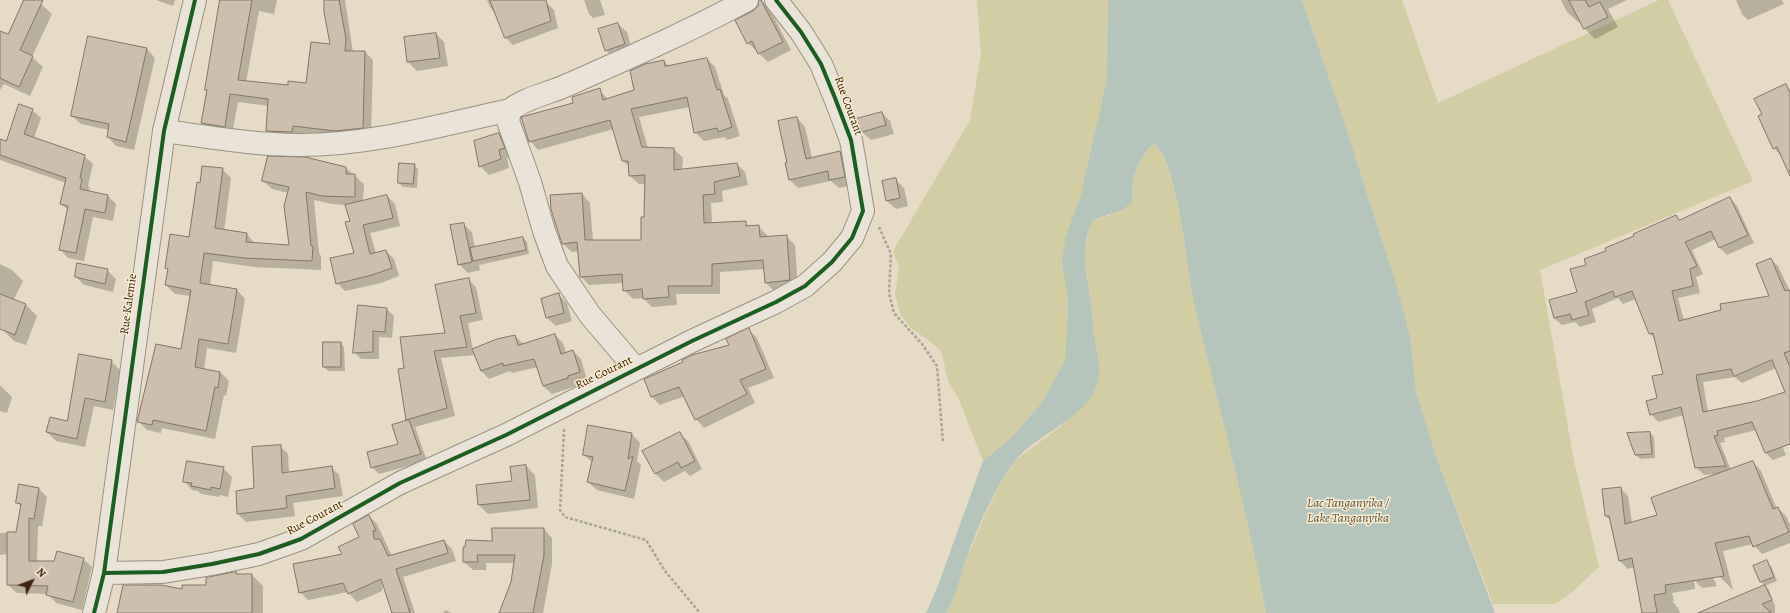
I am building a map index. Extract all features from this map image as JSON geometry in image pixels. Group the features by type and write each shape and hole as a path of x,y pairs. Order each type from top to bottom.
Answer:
{"street":[{"name":"Rue Kalemie","path":"94,613 104,573 164,131 195,0"},
{"path":"164,131 236,141 300,145 366,140 510,110 516,105 564,87 681,34 746,0"},
{"name":"Rue Courant","path":"104,573 163,572 212,564 259,554 301,539 400,483 506,435 565,403 725,325 776,302 805,286 832,262 852,238 863,211 850,140 821,64 801,32 776,0"},
{"path":"510,110 508,121 530,182 544,231 557,266 590,315 636,369"}],"path":[{"path":"863,211 880,228 890,254 889,293 894,313 922,344 937,366 943,443"},
{"path":"565,403 560,510 565,517 646,540 665,572 700,613"}],"shaded area":[{"path":"977,0 1108,0 1109,4 1107,78 1080,198 1065,237 1062,262 1068,303 1065,360 1043,401 1012,437 983,461 959,400 948,380 941,351 912,329 900,314 895,294 899,268 893,251 970,120 981,54"},
{"path":"1302,0 1402,0 1438,103 1659,0 1668,0 1753,181 1540,270 1574,461 1599,567 1571,593 1555,604 1493,604 1436,456 1416,391 1410,336 1382,240 1343,118"},
{"path":"1155,144 1164,157 1171,176 1176,197 1195,307 1242,498 1266,613 946,613 950,606 964,564 1000,484 1017,459 1061,426 1082,407 1094,334 1084,254 1089,229 1093,220 1108,216 1132,202 1133,180 1136,169 1148,149"}],"water":[{"name":"Lac Tanganyika / Lake Tanganyika","path":"1108,0 1302,0 1343,118 1396,284 1410,336 1416,391 1436,456 1495,613 1266,613 1242,498 1195,307 1181,221 1171,175 1164,157 1155,144 1148,149 1136,170 1133,180 1132,202 1124,209 1093,220 1086,240 1086,272 1099,366 1099,375 1095,390 1087,402 1076,413 1026,450 1016,460 1000,483 986,510 949,608 946,613 926,613 937,588 983,461 1012,437 1043,401 1065,360 1068,303 1062,262 1065,237 1080,198 1107,78"}],"building":[{"path":"24,0 43,0 20,50 33,56 19,87 0,78 0,31 8,34"},
{"path":"220,0 252,0 238,80 288,85 288,81 306,83 311,42 330,44 324,12 324,0 339,0 346,39 345,51 365,51 363,128 335,131 293,126 292,132 266,131 268,99 230,94 225,127 201,123"},
{"path":"490,0 546,0 551,21 505,38"},
{"path":"759,0 761,0 783,42 758,54 752,41 747,44 735,20 753,11 758,6"},
{"path":"1569,0 1585,0 1589,7 1600,2 1608,17 1584,29"},
{"path":"618,23 625,44 605,51 598,29"},
{"path":"436,33 440,58 407,62 404,37"},
{"path":"88,36 147,48 126,142 107,137 109,124 71,116"},
{"path":"707,58 717,90 720,89 732,127 718,132 717,128 694,133 687,97 631,109 642,147 674,148 674,170 737,163 740,176 714,182 715,194 703,195 704,223 746,221 746,226 759,225 760,237 787,235 790,280 765,283 763,260 712,264 712,286 668,286 669,297 643,299 642,289 623,291 622,274 580,277 577,242 562,244 551,209 550,195 582,193 585,240 641,240 641,217 644,217 645,175 629,176 628,161 622,161 610,120 529,142 521,117 573,103 572,97 600,88 603,100 634,90 630,71 645,64 664,60 665,66"},
{"path":"1786,84 1790,93 1790,176 1777,147 1773,149 1758,116 1762,114 1754,99"},
{"path":"19,104 33,109 24,134 85,155 80,178 82,179 80,189 108,195 105,213 85,209 76,253 59,250 68,206 60,204 66,178 0,155 0,139 6,141"},
{"path":"882,112 886,125 862,132 856,119"},
{"path":"797,117 806,159 840,151 845,177 829,180 828,171 789,180 778,121"},
{"path":"499,133 505,148 499,150 501,159 479,167 474,141"},
{"path":"268,156 305,157 346,167 346,174 355,174 355,197 322,196 306,192 311,246 313,246 312,261 244,258 204,253 200,283 237,289 228,344 199,339 195,367 220,372 218,388 215,387 206,431 153,420 152,425 137,422 156,344 181,349 191,290 165,285 168,269 165,268 170,234 189,237 197,182 200,183 202,166 223,168 215,228 247,233 246,242 289,245 284,206 289,187 262,181"},
{"path":"399,163 415,164 413,184 398,183"},
{"path":"896,178 900,198 886,201 882,181"},
{"path":"387,195 393,218 363,225 370,254 386,250 392,268 372,275 336,284 330,258 354,253 345,222 350,221 345,205"},
{"path":"1730,197 1748,235 1719,248 1711,231 1685,242 1697,266 1690,269 1693,286 1672,291 1679,321 1721,310 1720,304 1769,296 1756,264 1771,258 1785,291 1790,290 1790,351 1784,353 1790,367 1790,444 1765,453 1752,422 1717,431 1718,435 1714,436 1726,466 1695,468 1681,407 1650,415 1646,401 1657,398 1652,376 1663,374 1653,333 1649,334 1632,291 1615,297 1613,291 1585,302 1589,315 1572,320 1570,314 1554,318 1549,300 1577,292 1570,269 1586,265 1584,259 1606,251 1605,248 1634,236 1633,234 1676,215 1679,220","holes":["1772,360 1785,392 1757,401 1703,412 1696,375 1731,369 1734,376"]},
{"path":"464,223 472,262 458,265 450,225"},
{"path":"523,237 526,250 473,261 470,248"},
{"path":"77,263 108,269 105,284 75,277"},
{"path":"469,278 476,313 460,316 467,347 434,351 447,408 406,420 398,369 404,368 400,337 445,333 435,285"},
{"path":"559,293 564,313 546,318 541,299"},
{"path":"0,294 26,304 15,335 0,329"},
{"path":"358,305 387,308 385,332 373,331 373,352 353,353"},
{"path":"749,328 766,369 740,380 747,394 695,420 679,387 651,397 644,379 683,362 682,360 692,355 729,345 726,339"},
{"path":"555,334 561,354 573,350 580,372 568,376 568,378 543,386 534,359 503,366 503,363 481,371 472,349 497,339 515,335 518,345"},
{"path":"323,342 341,342 341,367 323,367"},
{"path":"79,354 112,360 105,402 85,398 77,439 46,432 50,417 67,421"},
{"path":"409,420 421,454 371,468 367,452 398,444 392,425"},
{"path":"588,425 632,433 628,459 633,456 625,491 587,482 593,457 583,455"},
{"path":"680,432 695,461 681,468 678,462 655,474 642,451"},
{"path":"1650,432 1652,454 1635,455 1627,433"},
{"path":"281,445 282,473 332,466 335,488 286,496 287,508 237,514 236,491 254,488 252,447"},
{"path":"187,461 224,467 220,489 211,487 211,490 191,486 192,483 183,482"},
{"path":"1753,461 1773,509 1778,507 1789,532 1753,547 1749,536 1715,543 1724,576 1665,585 1666,593 1654,595 1657,613 1642,613 1632,558 1619,561 1609,516 1605,516 1602,489 1621,487 1625,524 1657,515 1651,498"},
{"path":"526,465 530,500 478,505 476,485 512,481 510,467"},
{"path":"19,484 39,488 34,519 29,518 29,561 54,561 57,551 84,558 73,602 46,595 48,586 7,585 7,532 16,532 21,504 16,503"},
{"path":"369,515 376,531 373,531 374,539 380,539 388,556 444,540 448,553 396,569 410,613 392,613 381,579 348,594 343,583 299,593 293,564 342,554 338,547 359,537 353,524"},
{"path":"492,528 544,528 544,555 533,613 499,613 511,582 515,555 477,555 478,562 463,562 463,547 465,547 466,540 492,541"},
{"path":"1767,560 1774,577 1760,582 1753,566"},
{"path":"236,572 236,574 252,574 252,613 117,613 123,585 161,585 182,589 182,585 206,585 206,578"},
{"path":"1765,585 1772,600 1762,604 1771,613 1698,613"}],"cycle path":[{"path":"94,613 104,573 164,131 195,0"},
{"path":"104,573 163,572 212,564 259,554 301,539 400,483 506,435 692,341 776,302 805,286 832,262 852,238 863,211 851,140 821,64 801,32 776,0"}]}
